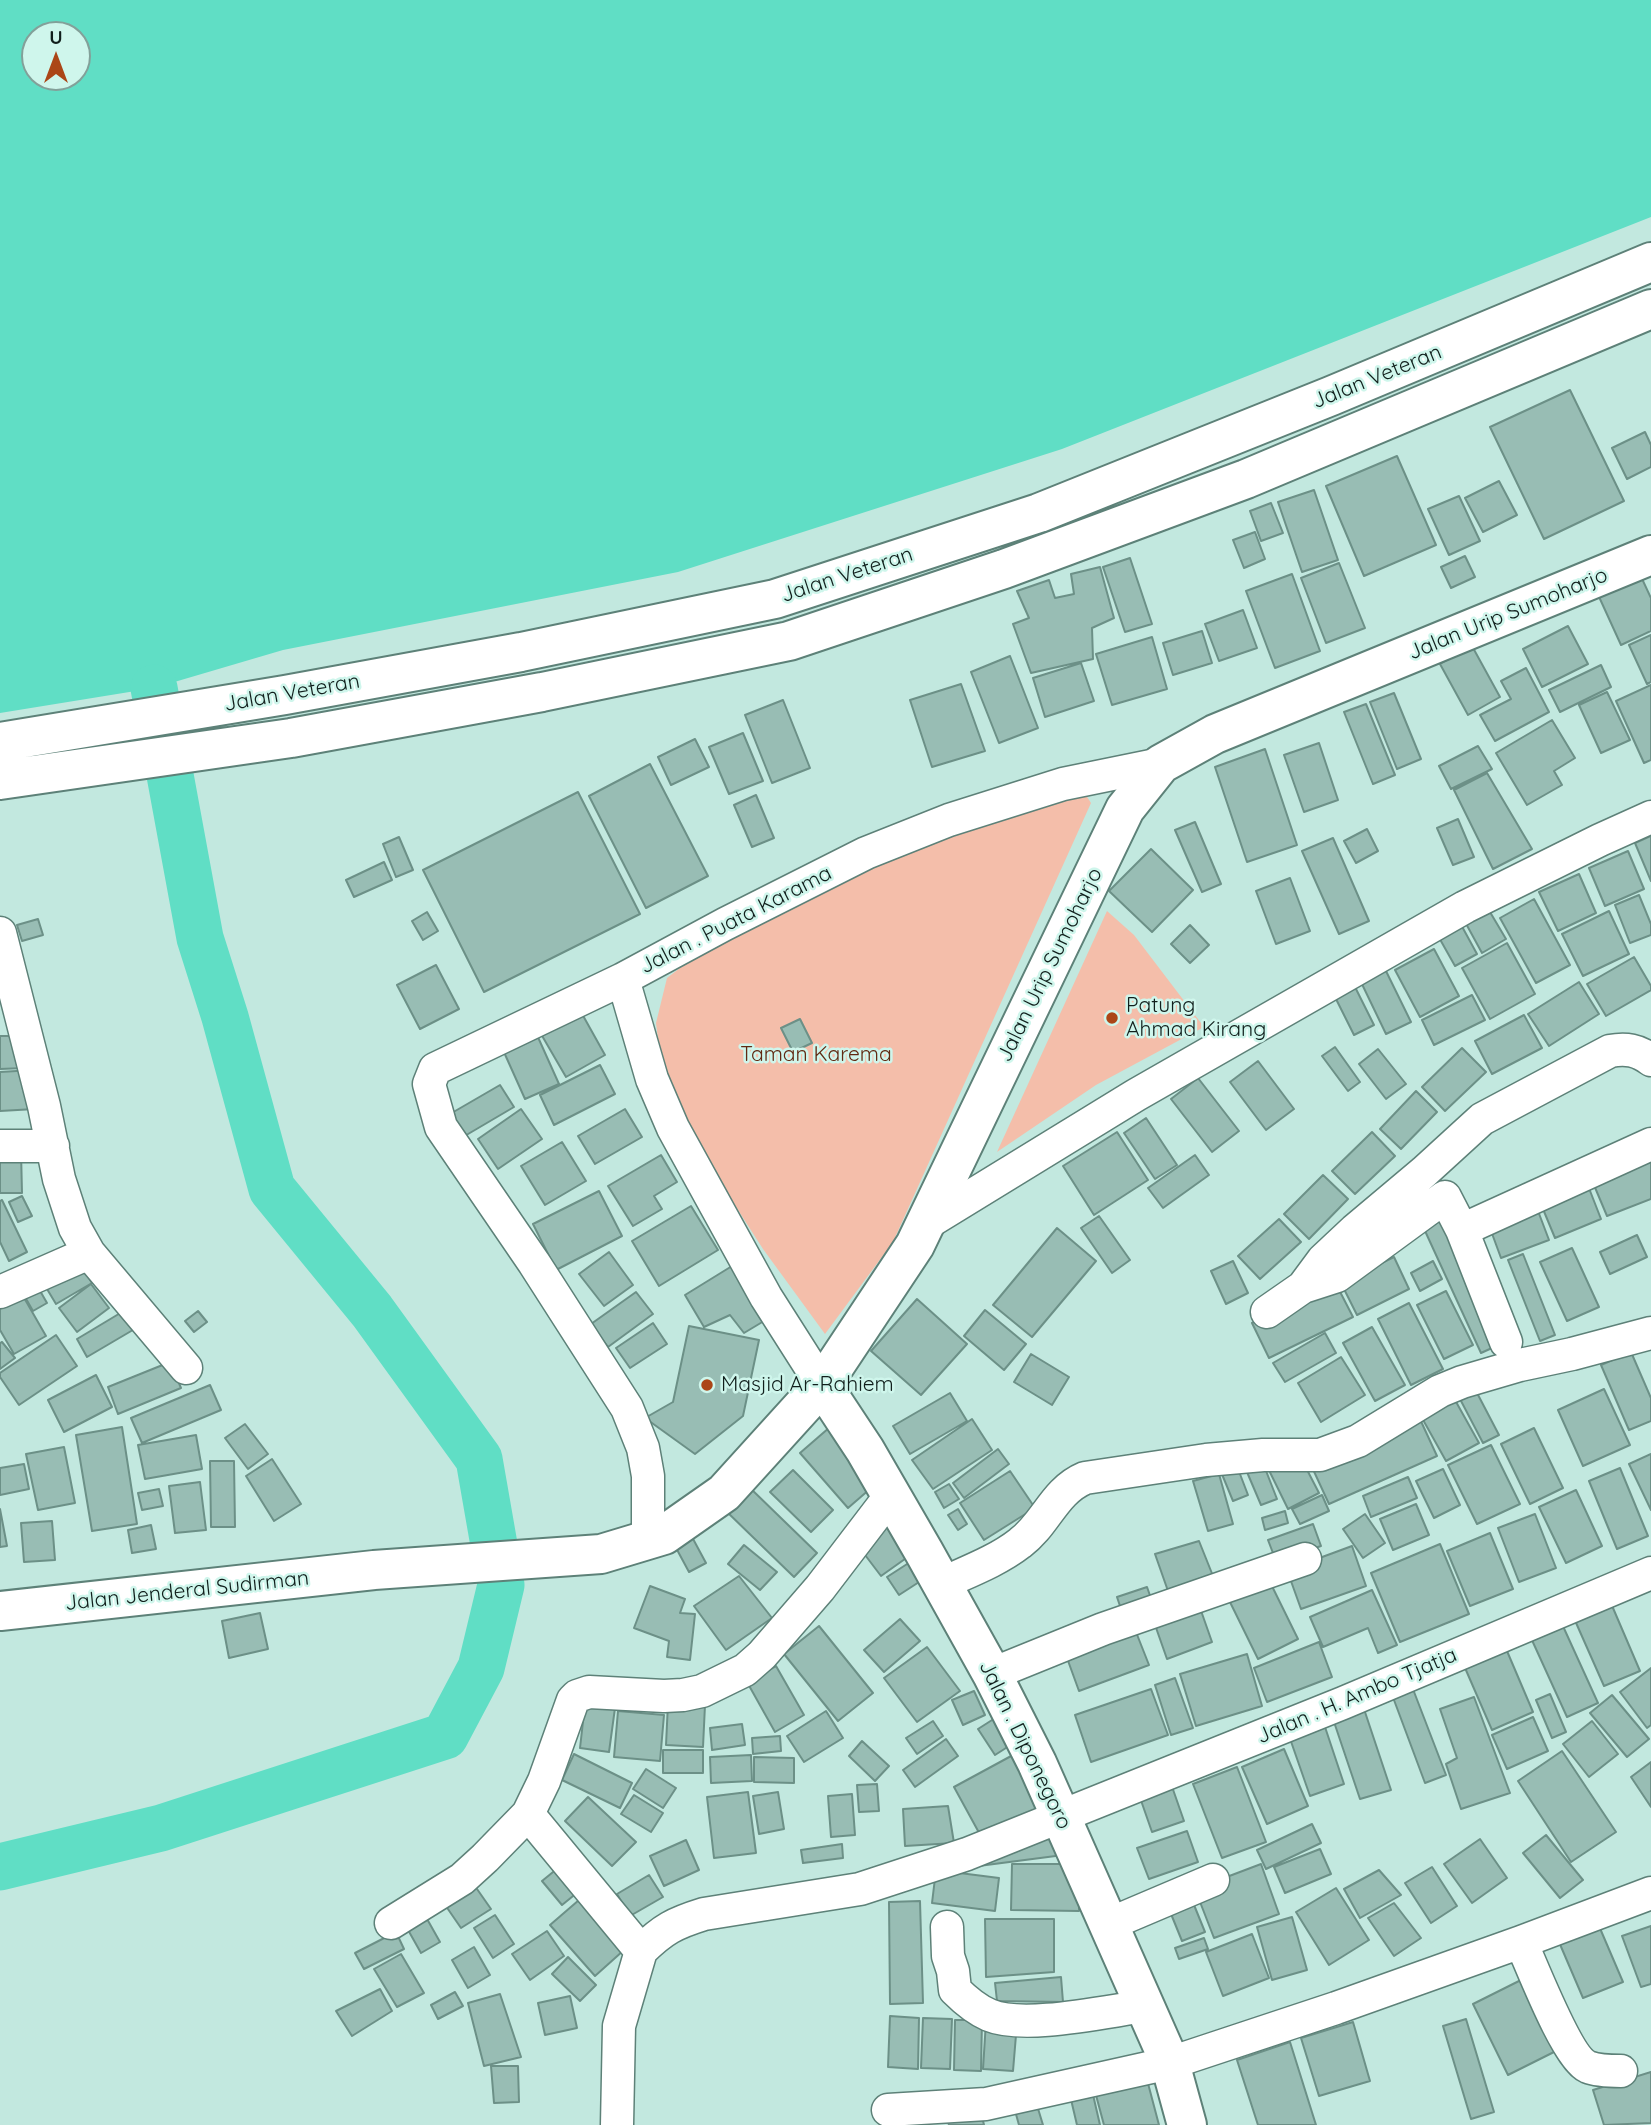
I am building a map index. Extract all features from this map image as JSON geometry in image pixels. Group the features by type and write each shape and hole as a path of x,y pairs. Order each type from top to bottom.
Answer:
{"main road":[{"name":"Jalan Veteran","path":"0,742 285,695 521,652 775,599 1039,513 1331,396 1651,262"},
{"name":"Jalan Veteran","path":"0,780 291,738 542,692 789,641 1004,569 1246,479 1651,310"},
{"name":"Jalan Urip Sumoharjo","path":"601,1554 664,1535 724,1493 822,1385 915,1245 1125,809 1161,764 1215,734 1650,559"},
{"name":"Jalan . Diponegoro","path":"822,1385 891,1495 992,1674 1037,1763 1170,2063 1187,2125"},
{"name":"Jalan Jenderal Sudirman","path":"0,1611 374,1570 601,1554"}],"street":[{"name":"Jalan . Puata Karama","path":"822,1385 766,1297 673,1128 652,1079 623,979 854,859 925,829 1063,784 1161,764"},
{"path":"924,1225 1136,1095 1465,907 1651,817"},
{"path":"0,933 59,1179 75,1228 89,1253 186,1368"},
{"path":"623,979 435,1069 429,1084 442,1127 627,1408 643,1448 648,1476 648,1540"},
{"path":"1303,1287 1323,1260 1482,1119 1610,1051 1632,1050 1651,1060"},
{"path":"1462,1230 1651,1144"},
{"path":"0,1146 53,1146"},
{"path":"1424,1172 1445,1197 1462,1230 1506,1342"},
{"path":"1267,1312 1303,1287 1337,1276 1445,1197"},
{"path":"0,1292 89,1253"},
{"path":"941,1584 1020,1544 1064,1490 1085,1478 1206,1460 1263,1455 1320,1455 1358,1441 1440,1391 1462,1382 1651,1333"},
{"path":"391,1923 462,1879 528,1814 544,1781 573,1700 577,1696 589,1692 683,1695 702,1691 745,1670 762,1655 820,1588 891,1495"},
{"path":"992,1674 1103,1629 1305,1559"},
{"name":"Jalan . H. Ambo Tjatja","path":"641,1951 660,1933 693,1918 731,1909 860,1889 967,1854 1343,1703 1651,1573"},
{"path":"528,1814 641,1951 619,2026 617,2125"},
{"path":"1107,1925 1213,1880"},
{"path":"888,2110 989,2115 1170,2063 1336,2008 1651,1893"},
{"path":"947,1927 948,1956 955,1990 970,2005 992,2016 1016,2020 1057,2019 1146,2006"},
{"path":"1521,1942 1559,2027 1578,2058 1587,2067 1621,2071"}],"green space":[{"name":"Taman Karema","path":"1082,789 1091,803 893,1242 825,1334 763,1249 695,1143 663,1079 656,1023 667,978 724,934 871,861"},
{"path":"1107,911 1134,935 1204,1027 1096,1085 997,1152"}],"shaded area":[{"path":"0,0 1651,0 1651,217 1062,449 678,572 283,650 154,688 0,713"}],"building":[{"path":"1570,390 1624,501 1544,539 1490,427"},
{"path":"1645,432 1651,445 1651,467 1627,479 1612,448"},
{"path":"1397,456 1436,545 1364,576 1326,486"},
{"path":"1499,481 1517,515 1483,532 1465,498"},
{"path":"1314,490 1338,560 1302,572 1278,502"},
{"path":"1459,496 1480,541 1449,555 1428,509"},
{"path":"1271,503 1283,533 1261,541 1250,511"},
{"path":"1255,532 1265,559 1244,568 1233,540"},
{"path":"1465,556 1475,577 1451,588 1441,567"},
{"path":"1130,558 1152,624 1125,632 1103,567"},
{"path":"1339,563 1365,628 1326,643 1301,578"},
{"path":"1100,567 1114,618 1092,628 1093,659 1031,673 1013,624 1029,618 1017,591 1049,580 1055,598 1074,594 1071,574"},
{"path":"1637,568 1651,598 1651,631 1621,645 1595,588"},
{"path":"1292,574 1320,651 1275,668 1246,591"},
{"path":"1243,610 1257,648 1219,661 1205,624"},
{"path":"1568,626 1588,664 1542,687 1523,649"},
{"path":"1202,631 1212,663 1173,675 1163,643"},
{"path":"1651,635 1651,682 1647,684 1629,645"},
{"path":"1152,637 1167,689 1112,705 1096,654"},
{"path":"1472,646 1500,697 1468,715 1440,664"},
{"path":"1010,656 1038,728 999,743 971,672"},
{"path":"1081,663 1094,701 1045,717 1033,678"},
{"path":"1601,665 1611,687 1560,712 1549,690"},
{"path":"1526,668 1549,712 1495,741 1480,715 1511,699 1501,681"},
{"path":"961,684 985,751 932,767 910,700"},
{"path":"1651,685 1651,760 1644,763 1616,701"},
{"path":"1607,692 1630,740 1601,753 1579,705"},
{"path":"1394,693 1421,759 1397,769 1370,702"},
{"path":"783,700 810,768 772,783 745,715"},
{"path":"1366,704 1395,775 1373,784 1344,712"},
{"path":"1552,720 1575,758 1554,771 1562,785 1527,805 1496,753"},
{"path":"743,733 763,781 729,794 709,747"},
{"path":"695,739 709,767 671,785 658,757"},
{"path":"1319,743 1338,800 1304,812 1284,755"},
{"path":"1478,746 1492,769 1451,789 1439,766"},
{"path":"1265,749 1297,845 1247,862 1215,767"},
{"path":"650,764 708,876 646,908 589,796"},
{"path":"1487,773 1532,849 1493,869 1454,790"},
{"path":"578,792 640,914 484,992 423,870"},
{"path":"756,795 774,838 752,847 734,805"},
{"path":"1458,819 1474,857 1453,865 1437,828"},
{"path":"1195,822 1221,884 1202,892 1175,830"},
{"path":"1367,829 1378,851 1356,863 1344,841"},
{"path":"1651,836 1651,881 1635,843"},
{"path":"399,837 413,870 396,877 383,844"},
{"path":"1333,838 1369,921 1339,934 1302,851"},
{"path":"1151,849 1193,890 1152,932 1109,891"},
{"path":"1628,851 1644,889 1605,906 1589,868"},
{"path":"384,862 392,880 354,897 346,880"},
{"path":"1579,874 1596,913 1558,931 1539,892"},
{"path":"1290,878 1310,931 1276,944 1256,891"},
{"path":"1639,895 1651,924 1651,935 1630,943 1615,905"},
{"path":"1534,899 1570,965 1536,983 1500,918"},
{"path":"1487,907 1506,939 1482,953 1464,920"},
{"path":"1609,911 1629,954 1583,976 1562,934"},
{"path":"427,912 438,931 423,940 412,921"},
{"path":"38,919 43,935 22,941 17,925"},
{"path":"1459,921 1477,954 1455,966 1437,934"},
{"path":"1190,925 1209,945 1190,963 1171,944"},
{"path":"1507,943 1535,994 1490,1019 1462,968"},
{"path":"1434,949 1459,996 1420,1017 1395,970"},
{"path":"1634,957 1651,990 1606,1016 1587,984"},
{"path":"436,965 459,1009 420,1029 397,985"},
{"path":"1385,969 1411,1022 1386,1034 1360,980"},
{"path":"1579,982 1599,1014 1549,1046 1528,1014"},
{"path":"1354,985 1374,1025 1354,1035 1334,995"},
{"path":"1472,995 1485,1020 1434,1045 1422,1020"},
{"path":"581,1012 605,1055 566,1077 541,1034"},
{"path":"1524,1015 1542,1048 1492,1074 1475,1041"},
{"path":"800,1019 812,1043 793,1052 781,1028"},
{"path":"537,1035 559,1084 525,1099 503,1050"},
{"path":"0,1036 24,1036 25,1068 0,1069"},
{"path":"1335,1047 1360,1082 1348,1091 1322,1056"},
{"path":"1462,1048 1486,1072 1445,1111 1422,1087"},
{"path":"1378,1049 1406,1084 1386,1099 1359,1064"},
{"path":"1258,1061 1294,1109 1266,1130 1230,1082"},
{"path":"600,1065 615,1094 554,1125 540,1095"},
{"path":"33,1070 35,1109 0,1111 0,1072"},
{"path":"1198,1078 1239,1131 1212,1152 1171,1099"},
{"path":"500,1085 514,1107 463,1137 450,1114"},
{"path":"1416,1091 1437,1112 1401,1149 1380,1129"},
{"path":"521,1109 542,1139 498,1169 478,1139"},
{"path":"625,1109 642,1137 595,1164 578,1136"},
{"path":"1146,1118 1177,1165 1155,1179 1124,1133"},
{"path":"1117,1132 1148,1180 1094,1215 1063,1166"},
{"path":"1372,1132 1395,1156 1355,1194 1332,1171"},
{"path":"562,1142 586,1181 545,1205 521,1166"},
{"path":"0,1151 21,1151 22,1193 0,1193"},
{"path":"661,1155 677,1182 654,1196 662,1209 633,1226 608,1186"},
{"path":"1195,1155 1209,1175 1163,1208 1148,1188"},
{"path":"1651,1161 1651,1199 1607,1216 1591,1178"},
{"path":"1323,1175 1348,1199 1309,1239 1284,1214"},
{"path":"1585,1178 1601,1219 1555,1238 1538,1197"},
{"path":"599,1191 622,1236 556,1270 533,1224"},
{"path":"22,1196 32,1216 18,1222 9,1202"},
{"path":"2,1200 27,1252 9,1261 0,1242"},
{"path":"1535,1203 1549,1240 1501,1258 1487,1220"},
{"path":"691,1206 718,1250 659,1286 632,1241"},
{"path":"1442,1210 1503,1343 1481,1353 1420,1220"},
{"path":"1099,1216 1130,1260 1112,1273 1081,1228"},
{"path":"1279,1219 1301,1242 1260,1279 1238,1256"},
{"path":"1057,1228 1096,1261 1032,1337 993,1305"},
{"path":"1637,1235 1647,1257 1610,1274 1600,1252"},
{"path":"1572,1248 1599,1307 1567,1321 1540,1262"},
{"path":"609,1252 633,1285 604,1306 579,1274"},
{"path":"1523,1254 1555,1335 1540,1341 1508,1260"},
{"path":"1394,1257 1409,1289 1357,1315 1341,1283"},
{"path":"1233,1261 1248,1293 1226,1304 1211,1271"},
{"path":"1433,1261 1442,1279 1420,1291 1411,1273"},
{"path":"80,1263 92,1283 56,1304 44,1284"},
{"path":"732,1266 769,1318 744,1333 730,1315 704,1327 685,1295"},
{"path":"35,1282 47,1303 33,1311 21,1290"},
{"path":"1335,1282 1353,1317 1269,1358 1252,1323"},
{"path":"91,1284 109,1308 77,1332 59,1308"},
{"path":"1446,1291 1473,1345 1444,1359 1417,1305"},
{"path":"636,1292 653,1314 608,1347 591,1324"},
{"path":"23,1296 46,1336 14,1354 0,1330 0,1309"},
{"path":"917,1299 967,1344 921,1395 871,1351"},
{"path":"1409,1303 1443,1369 1411,1385 1378,1319"},
{"path":"127,1309 138,1327 87,1357 77,1339"},
{"path":"985,1310 1026,1344 1004,1370 964,1336"},
{"path":"198,1311 207,1322 194,1332 185,1321"},
{"path":"653,1323 667,1344 630,1368 616,1348"},
{"path":"689,1326 759,1340 743,1416 695,1454 645,1418 673,1402"},
{"path":"1372,1327 1405,1385 1375,1401 1343,1343"},
{"path":"1325,1333 1336,1353 1285,1382 1273,1363"},
{"path":"56,1335 77,1366 19,1405 0,1373"},
{"path":"2,1342 15,1358 0,1369 0,1343"},
{"path":"1631,1352 1651,1398 1651,1421 1629,1430 1601,1365"},
{"path":"1031,1354 1069,1377 1052,1405 1014,1382"},
{"path":"1341,1357 1365,1395 1321,1422 1298,1383"},
{"path":"170,1362 181,1388 118,1414 108,1387"},
{"path":"96,1375 112,1407 64,1432 48,1400"},
{"path":"210,1385 221,1410 142,1443 131,1418"},
{"path":"1604,1389 1630,1445 1583,1466 1558,1410"},
{"path":"1476,1391 1499,1435 1483,1443 1460,1399"},
{"path":"950,1393 967,1421 910,1454 893,1426"},
{"path":"1455,1400 1479,1443 1446,1461 1422,1418"},
{"path":"1419,1417 1437,1456 1329,1504 1311,1465"},
{"path":"972,1419 992,1450 933,1489 912,1460"},
{"path":"245,1424 268,1454 248,1469 225,1438"},
{"path":"122,1427 137,1524 92,1531 76,1435"},
{"path":"830,1427 878,1482 848,1508 800,1453"},
{"path":"1534,1428 1563,1488 1530,1504 1501,1444"},
{"path":"196,1435 202,1469 145,1479 138,1445"},
{"path":"1491,1445 1520,1504 1477,1524 1448,1465"},
{"path":"64,1447 75,1503 38,1510 26,1454"},
{"path":"998,1449 1009,1464 964,1498 953,1483"},
{"path":"1651,1454 1651,1510 1629,1464"},
{"path":"1262,1456 1303,1462 1319,1493 1288,1509"},
{"path":"1261,1458 1277,1499 1261,1505 1244,1465"},
{"path":"272,1459 301,1504 274,1521 246,1476"},
{"path":"210,1461 234,1461 235,1527 211,1527"},
{"path":"1235,1461 1248,1495 1233,1501 1219,1467"},
{"path":"24,1464 29,1489 0,1495 0,1468"},
{"path":"1620,1468 1648,1536 1617,1549 1589,1481"},
{"path":"1443,1469 1460,1505 1434,1518 1416,1481"},
{"path":"793,1470 833,1510 811,1532 770,1492"},
{"path":"1010,1471 1035,1508 984,1540 960,1503"},
{"path":"1219,1474 1233,1524 1208,1531 1193,1481"},
{"path":"1408,1477 1417,1498 1371,1517 1363,1496"},
{"path":"200,1482 206,1530 175,1533 169,1486"},
{"path":"949,1484 959,1499 944,1508 935,1492"},
{"path":"748,1486 817,1553 794,1577 725,1510"},
{"path":"159,1489 163,1506 142,1510 138,1493"},
{"path":"1576,1490 1602,1546 1566,1563 1539,1507"},
{"path":"1322,1495 1329,1511 1300,1524 1292,1509"},
{"path":"1416,1504 1429,1535 1393,1550 1380,1519"},
{"path":"0,1509 7,1546 0,1547"},
{"path":"958,1509 967,1524 958,1530 948,1515"},
{"path":"1285,1511 1288,1523 1265,1530 1262,1518"},
{"path":"1365,1514 1385,1543 1363,1558 1343,1529"},
{"path":"1535,1514 1556,1568 1519,1582 1498,1528"},
{"path":"898,1520 919,1549 881,1576 859,1547"},
{"path":"52,1521 55,1560 24,1562 21,1523"},
{"path":"1313,1524 1321,1546 1276,1561 1268,1540"},
{"path":"151,1525 156,1549 132,1553 128,1530"},
{"path":"1490,1533 1513,1589 1470,1606 1447,1551"},
{"path":"692,1537 706,1563 689,1572 675,1546"},
{"path":"1199,1541 1213,1576 1168,1591 1155,1554"},
{"path":"1440,1544 1469,1614 1400,1642 1371,1573"},
{"path":"744,1545 777,1572 760,1590 728,1564"},
{"path":"1352,1546 1366,1586 1301,1609 1287,1570"},
{"path":"921,1555 933,1573 899,1595 887,1577"},
{"path":"739,1576 772,1618 726,1650 694,1606"},
{"path":"1267,1576 1298,1639 1258,1659 1227,1596"},
{"path":"650,1586 685,1599 680,1613 695,1614 690,1660 667,1657 669,1641 634,1628"},
{"path":"1147,1587 1153,1604 1123,1615 1117,1597"},
{"path":"1372,1590 1397,1645 1378,1653 1368,1628 1323,1647 1310,1617"},
{"path":"1610,1601 1640,1671 1604,1686 1573,1616"},
{"path":"1199,1605 1212,1642 1167,1659 1154,1622"},
{"path":"260,1613 268,1649 229,1658 222,1621"},
{"path":"900,1619 920,1641 884,1672 864,1650"},
{"path":"1562,1624 1598,1703 1567,1717 1531,1638"},
{"path":"819,1626 873,1693 838,1721 784,1654"},
{"path":"1136,1632 1149,1665 1079,1691 1067,1658"},
{"path":"1319,1642 1332,1677 1267,1702 1254,1668"},
{"path":"1504,1644 1533,1712 1492,1730 1462,1661"},
{"path":"927,1647 960,1691 917,1722 884,1678"},
{"path":"1247,1654 1262,1706 1196,1726 1180,1674"},
{"path":"776,1666 804,1715 775,1732 747,1682"},
{"path":"1651,1668 1651,1725 1647,1728 1620,1692"},
{"path":"1175,1678 1193,1728 1171,1735 1155,1685"},
{"path":"1411,1684 1446,1775 1425,1783 1391,1692"},
{"path":"1151,1689 1168,1735 1091,1762 1075,1715"},
{"path":"974,1691 985,1715 963,1725 952,1700"},
{"path":"1550,1694 1566,1732 1552,1738 1536,1700"},
{"path":"1612,1695 1649,1739 1627,1757 1590,1713"},
{"path":"1474,1697 1510,1793 1461,1809 1446,1764 1457,1758 1440,1709"},
{"path":"668,1703 705,1705 703,1747 666,1745"},
{"path":"585,1704 615,1708 609,1752 580,1748"},
{"path":"1363,1706 1391,1790 1360,1799 1332,1716"},
{"path":"618,1711 664,1715 660,1761 614,1757"},
{"path":"826,1711 843,1738 804,1762 787,1736"},
{"path":"1003,1713 1020,1739 995,1755 978,1729"},
{"path":"1533,1717 1548,1751 1507,1769 1492,1735"},
{"path":"1322,1718 1344,1784 1310,1796 1287,1730"},
{"path":"933,1721 943,1736 917,1754 906,1738"},
{"path":"1592,1721 1618,1754 1589,1777 1563,1744"},
{"path":"742,1724 745,1745 712,1750 710,1728"},
{"path":"780,1736 781,1751 753,1754 752,1738"},
{"path":"946,1739 958,1756 915,1787 903,1770"},
{"path":"862,1741 889,1766 875,1781 849,1756"},
{"path":"1284,1749 1308,1806 1267,1824 1242,1767"},
{"path":"663,1750 703,1750 703,1773 663,1773"},
{"path":"1562,1751 1616,1832 1571,1862 1518,1781"},
{"path":"574,1754 632,1783 620,1808 562,1780"},
{"path":"751,1755 752,1781 711,1783 710,1757"},
{"path":"1013,1755 1042,1808 983,1840 954,1787"},
{"path":"754,1757 794,1758 794,1783 754,1782"},
{"path":"1651,1762 1651,1807 1631,1777"},
{"path":"1237,1767 1266,1842 1222,1858 1193,1784"},
{"path":"646,1769 676,1788 663,1808 633,1789"},
{"path":"1169,1778 1184,1821 1152,1832 1137,1789"},
{"path":"877,1784 879,1811 859,1812 857,1785"},
{"path":"748,1792 756,1853 714,1858 707,1797"},
{"path":"778,1792 784,1829 759,1834 753,1796"},
{"path":"852,1794 855,1835 831,1837 828,1796"},
{"path":"634,1795 663,1813 651,1832 621,1814"},
{"path":"588,1797 636,1842 612,1866 565,1821"},
{"path":"948,1806 954,1843 905,1846 903,1809"},
{"path":"1059,1823 1071,1854 971,1867"},
{"path":"1312,1824 1321,1843 1266,1869 1257,1850"},
{"path":"1187,1831 1198,1862 1149,1879 1137,1848"},
{"path":"1546,1835 1583,1880 1560,1898 1523,1853"},
{"path":"1480,1839 1507,1878 1472,1903 1444,1864"},
{"path":"686,1840 699,1870 664,1886 650,1856"},
{"path":"842,1844 843,1858 803,1863 801,1850"},
{"path":"1320,1849 1331,1874 1285,1893 1274,1867"},
{"path":"1012,1864 1079,1864 1079,1911 1011,1910"},
{"path":"1261,1864 1279,1914 1214,1938 1195,1889"},
{"path":"1432,1867 1457,1906 1431,1923 1405,1883"},
{"path":"558,1868 578,1892 562,1905 542,1881"},
{"path":"936,1870 999,1878 995,1911 932,1903"},
{"path":"1379,1870 1401,1895 1360,1918 1344,1889"},
{"path":"649,1875 663,1897 630,1916 617,1894"},
{"path":"470,1879 491,1909 461,1928 441,1899"},
{"path":"1336,1888 1369,1940 1329,1965 1296,1912"},
{"path":"579,1900 624,1950 595,1976 550,1925"},
{"path":"1192,1900 1205,1932 1182,1941 1169,1909"},
{"path":"920,1901 923,2003 890,2004 889,1902"},
{"path":"1394,1903 1421,1938 1394,1956 1368,1918"},
{"path":"422,1910 440,1942 421,1953 403,1921"},
{"path":"495,1915 514,1944 493,1958 474,1928"},
{"path":"1292,1917 1307,1970 1272,1980 1257,1927"},
{"path":"985,1919 1054,1919 1054,1972 986,1977"},
{"path":"1599,1926 1623,1982 1583,1998 1559,1942"},
{"path":"1651,1926 1651,1984 1641,1987 1622,1936"},
{"path":"547,1931 564,1956 530,1980 512,1954"},
{"path":"396,1932 404,1949 364,1969 355,1953"},
{"path":"1252,1934 1269,1978 1223,1996 1206,1952"},
{"path":"1204,1938 1208,1949 1179,1959 1175,1948"},
{"path":"474,1947 490,1975 468,1988 452,1960"},
{"path":"401,1954 424,1993 397,2007 374,1969"},
{"path":"568,1957 596,1985 580,2001 552,1974"},
{"path":"1529,1976 1564,2047 1508,2075 1473,2004"},
{"path":"1061,1977 1063,2002 997,2001 995,1983"},
{"path":"380,1989 392,2011 352,2036 336,2011"},
{"path":"455,1992 463,2006 438,2019 431,2005"},
{"path":"500,1994 521,2057 484,2066 468,2003"},
{"path":"570,1996 577,2028 545,2035 538,2003"},
{"path":"890,2016 919,2018 918,2069 888,2067"},
{"path":"923,2018 952,2019 950,2069 921,2068"},
{"path":"1466,2019 1494,2112 1471,2119 1443,2026"},
{"path":"955,2020 982,2020 981,2071 954,2070"},
{"path":"986,2021 1017,2023 1013,2071 983,2069"},
{"path":"1353,2022 1370,2081 1319,2096 1301,2038"},
{"path":"1290,2042 1316,2125 1258,2125 1237,2060"},
{"path":"491,2066 518,2066 519,2102 494,2103"},
{"path":"1145,2072 1159,2125 1104,2125 1093,2084"},
{"path":"1651,2072 1651,2123 1604,2125 1593,2090"},
{"path":"1091,2086 1100,2125 1077,2125 1069,2091"},
{"path":"1036,2102 1043,2125 1019,2125 1014,2107"},
{"path":"980,2108 984,2125 949,2125 946,2115"}],"waterway":[{"path":"0,1867 161,1828 445,1736 481,1668 501,1585 479,1459 372,1311 272,1189 225,1017 200,938 154,688"}],"place":[{"name":"Patung Ahmad Kirang","path":"1112,1018"},
{"name":"Masjid Ar-Rahiem","path":"707,1385"}]}
